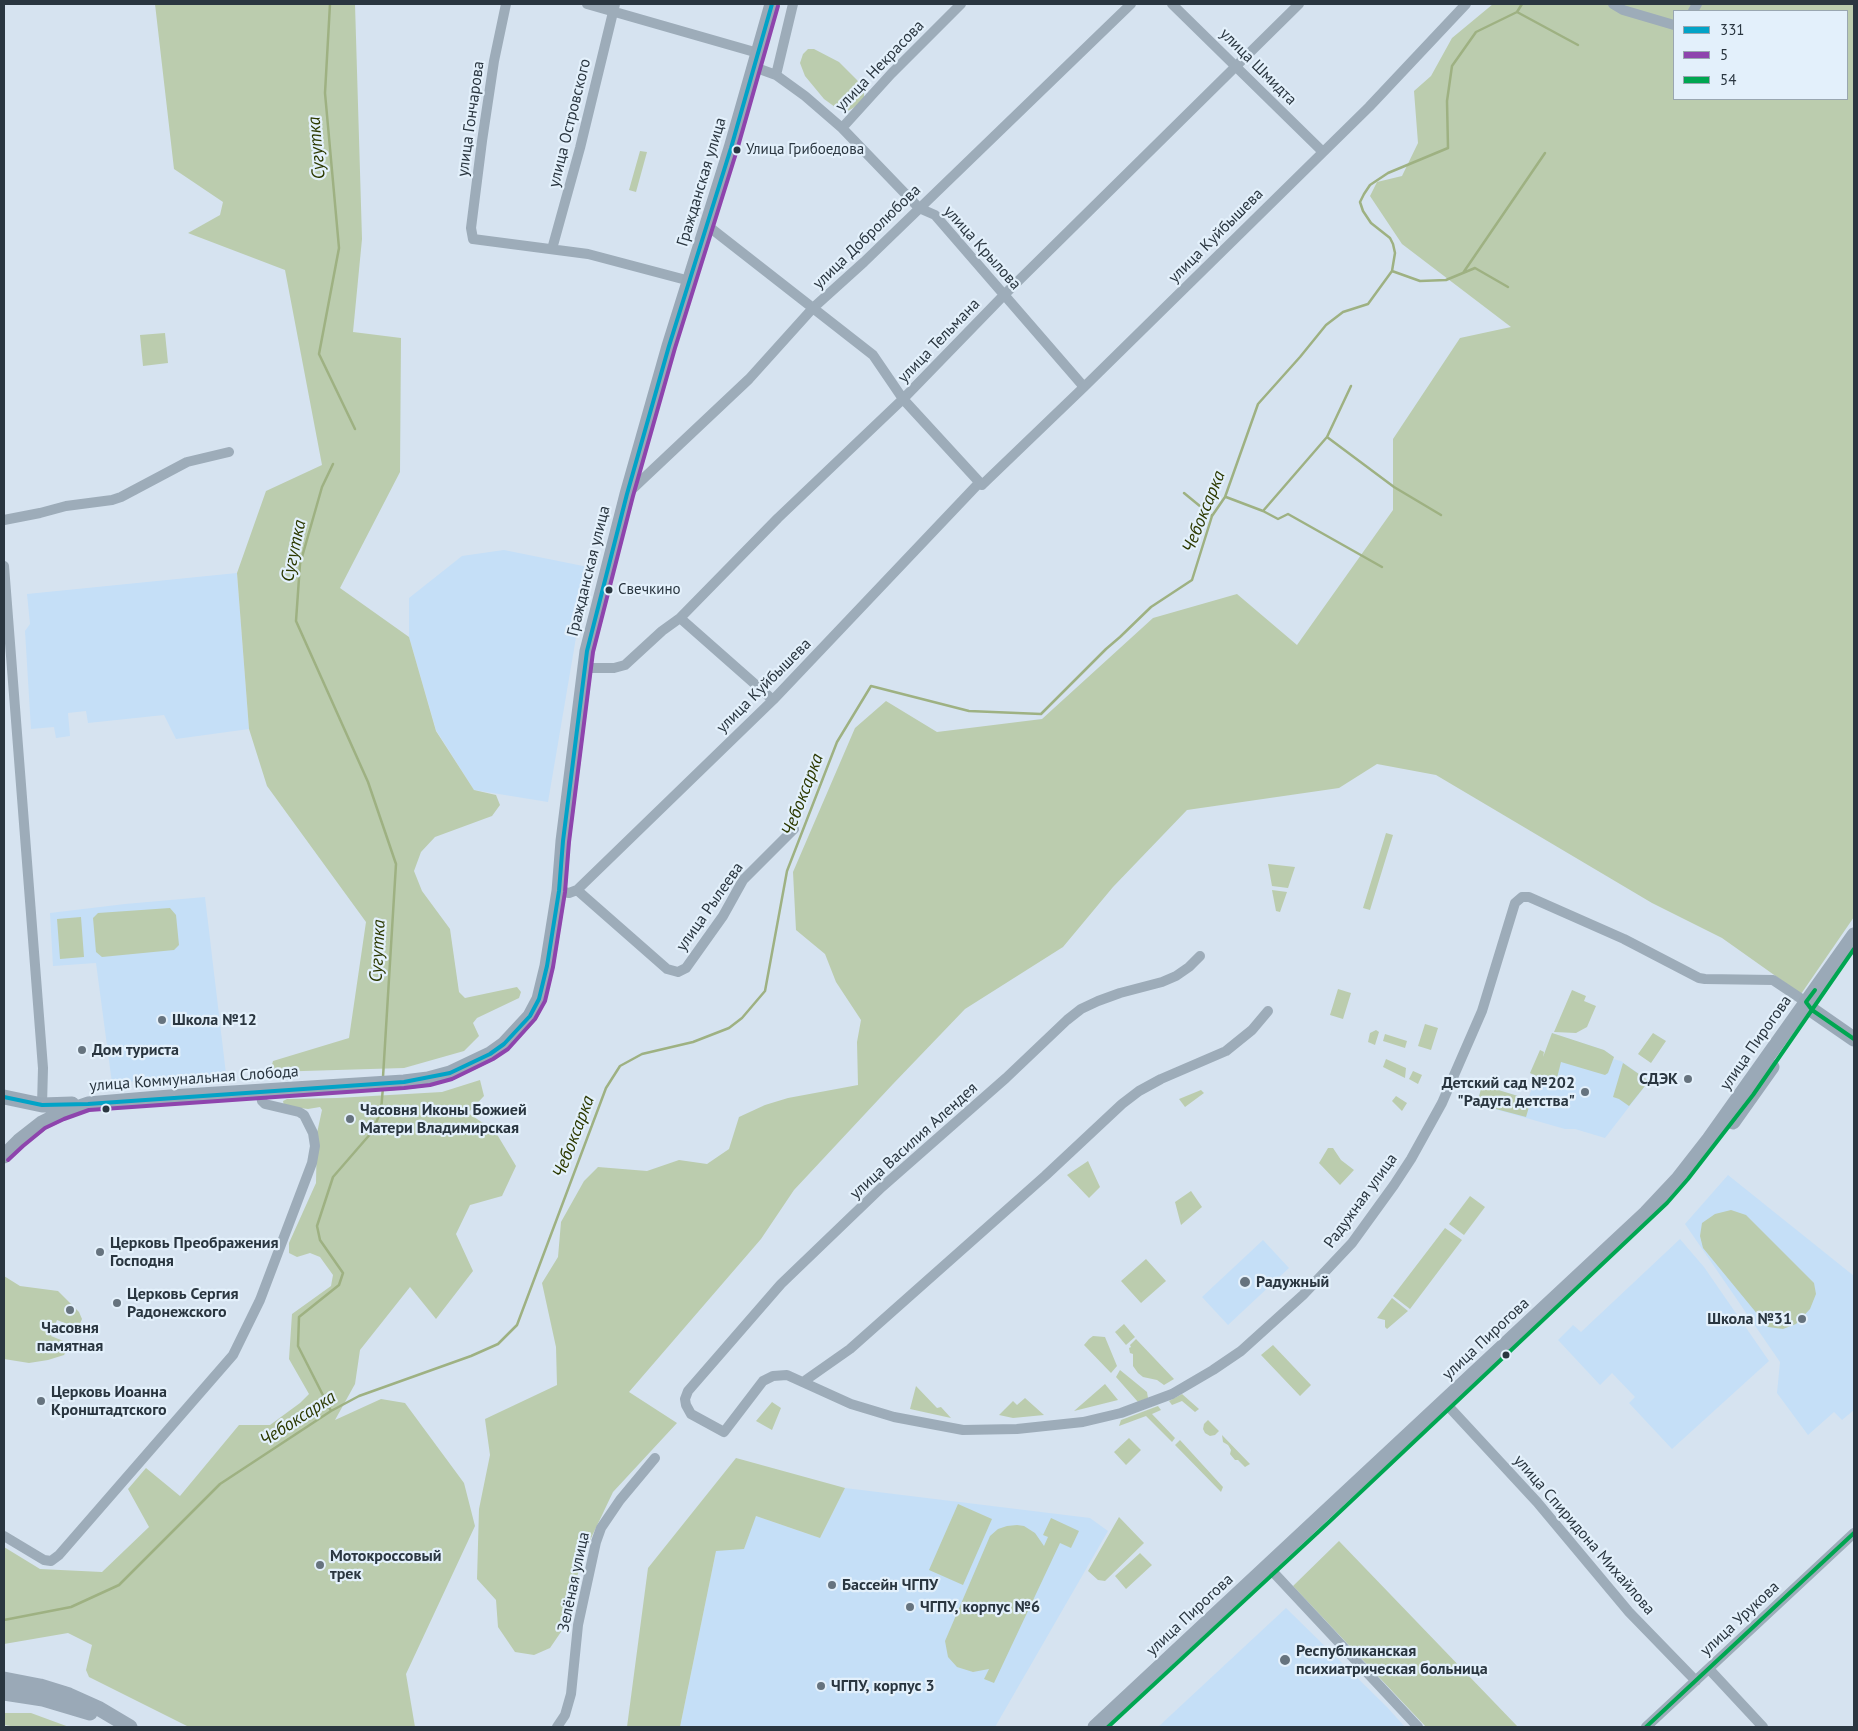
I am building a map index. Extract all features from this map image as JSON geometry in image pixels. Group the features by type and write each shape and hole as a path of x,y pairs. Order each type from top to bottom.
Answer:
{"main road":[{"name":"Гражданская улица","path":"404,1082 435,1077 470,1064 490,1054 504,1044 524,1023 539,999 559,891 584,668 598,606 627,494 669,346 708,226 772,4"},
{"name":"улица Пирогова","path":"1108,1727 1271,1570 1648,1216 1680,1182 1753,1095 1854,935"},
{"name":"улица Пирогова","path":"1811,1005 1854,949"},
{"path":"1811,1005 1854,1029"},
{"path":"1811,1005 1854,1039"},
{"name":"улица Коммунальная Слобода","path":"4,1156 33,1129 52,1117 88,1104 404,1082"},
{"path":"4,1096 42,1105 88,1104"},
{"path":"33,1129 42,1105"},
{"name":"улица Пирогова","path":"1095,1727 1271,1570"},
{"path":"4,1679 40,1686 69,1695 98,1708 129,1727"},
{"path":"4,1692 43,1699 129,1727"}],"street":[{"name":"улица Гончарова","path":"506,4 494,61 482,141 471,228 473,239 552,249"},
{"name":"улица Крылова","path":"587,4 614,7 756,60 805,96 842,128 920,208 935,215 1084,387"},
{"path":"776,75 793,4"},
{"name":"улица Некрасова","path":"842,128 891,74 961,4"},
{"name":"улица Добролюбова","path":"627,494 749,379 814,308 1131,4"},
{"name":"улица Шмидта","path":"1172,4 1323,152"},
{"name":"улица Тельмана","path":"584,668 614,668 626,665 662,631 680,618 778,518 902,399 1004,295 1300,4"},
{"name":"улица Куйбышева","path":"577,890 773,700 981,484 1084,387 1369,107 1466,4"},
{"path":"1613,4 1623,10 1673,25"},
{"name":"улица Островского","path":"552,249 580,148 614,7"},
{"path":"708,226 873,356 902,399 981,484"},
{"path":"552,249 588,254 690,281"},
{"path":"4,520 66,506 112,500 187,462 229,452"},
{"path":"4,566 43,1068 42,1105"},
{"path":"680,618 773,700"},
{"name":"улица Рылеева","path":"577,890 667,969 678,972 686,968 723,916 743,880 794,829"},
{"path":"559,891 569,893 577,890"},
{"name":"Радужная улица","path":"802,1382 851,1404 894,1417 963,1430 1017,1430 1082,1422 1129,1411 1179,1390 1230,1359 1280,1317 1340,1256 1359,1234 1407,1166 1442,1102 1482,1011 1515,903 1522,897 1529,898 1624,939 1699,978 1773,980 1811,1005"},
{"name":"улица Василия Алендея","path":"802,1382 787,1375 768,1378 759,1385 724,1432 691,1414 688,1410 686,1399 688,1391 787,1278 882,1187 1006,1078 1067,1020 1082,1009 1098,1001 1176,976 1200,956"},
{"path":"802,1382 850,1349 1044,1177 1122,1104 1161,1079 1226,1051 1249,1034 1268,1011"},
{"path":"4,1536 44,1560 51,1561 59,1555 233,1355 260,1300 312,1163 314,1146 313,1133 304,1115 299,1112 265,1104 262,1101 260,1091"},
{"name":"улица Спиридона Михайлова","path":"1447,1405 1537,1502 1630,1612 1696,1681"},
{"name":"Зелёная улица","path":"557,1727 565,1715 571,1694 578,1625 596,1542 601,1528 620,1500 655,1458"},
{"name":"улица Урукова","path":"1646,1727 1854,1533"},
{"path":"1271,1570 1418,1727"},
{"path":"1709,1669 1763,1727"}],"shaded area":[{"path":"504,550 588,567 548,802 474,790 436,730 409,637 409,598 462,556"},
{"path":"237,573 249,729 176,739 164,715 88,723 86,711 68,713 70,736 56,738 54,727 31,729 25,631 30,624 27,594"},
{"name":"Школа №12","path":"205,897 226,1074 112,1083 96,963 53,966 50,913"},
{"name":"Детский сад №202 \"Радуга детства\"","path":"1552,1033 1604,1050 1614,1057 1613,1059 1621,1061 1649,1081 1605,1138 1575,1129 1565,1129 1477,1104 1482,1085 1528,1099"},
{"name":"Школа №31","path":"1728,1175 1854,1276 1854,1410 1842,1420 1834,1412 1808,1435 1777,1393 1780,1362 1685,1224"},
{"path":"1680,1239 1704,1267 1769,1361 1672,1449 1629,1403 1635,1397 1612,1373 1600,1385 1558,1340 1573,1325 1581,1332"},
{"name":"Радужный","path":"1263,1240 1289,1268 1228,1325 1202,1297"},
{"path":"845,1488 1090,1518 1108,1531 995,1727 680,1727 716,1551 756,1516 820,1538"},
{"name":"Республиканская психиатрическая больница","path":"1286,1608 1405,1727 1158,1727"}],"green space":[{"path":"155,4 355,4 362,239 353,332 401,338 400,472 340,588 409,637 436,731 474,790 496,795 500,805 492,816 435,837 421,852 414,871 422,891 450,929 459,992 465,998 517,987 521,992 519,998 477,1018 473,1023 479,1036 464,1051 404,1068 270,1072 273,1061 349,1038 366,922 267,786 249,729 237,573 266,491 322,465 285,270 188,233 220,215 223,202 174,169"},
{"path":"1493,4 1854,4 1854,917 1801,994 1722,938 1652,903 1436,775 1377,764 1339,788 1187,810 1113,887 1063,947 965,1009 893,1084 794,1190 761,1239 629,1392 677,1423 613,1492 583,1555 563,1629 550,1648 534,1655 515,1652 498,1627 496,1600 477,1579 479,1509 490,1455 485,1419 557,1385 556,1347 542,1283 558,1257 561,1222 584,1181 598,1167 647,1171 679,1160 707,1164 729,1149 739,1117 765,1105 788,1098 858,1085 857,1042 861,1020 836,982 825,954 796,930 793,872 855,728 886,701 937,732 1042,719 1153,618 1237,594 1297,645 1393,510 1393,439 1460,338 1511,327 1402,244 1370,196 1377,182 1402,176 1418,143 1414,91 1431,76 1452,38"},
{"path":"808,49 814,49 839,62 857,80 864,91 864,98 858,105 848,111 835,107 824,99 805,76 800,63 803,54"},
{"path":"640,151 647,152 636,192 629,190"},
{"path":"165,333 168,363 143,366 140,335"},
{"path":"1386,833 1393,835 1370,910 1363,908"},
{"path":"1268,864 1295,867 1288,888 1272,886"},
{"path":"1272,890 1287,892 1280,912 1276,911"},
{"path":"170,908 176,915 179,945 174,950 102,957 96,952 93,918 98,913"},
{"path":"81,917 84,957 60,959 57,919"},
{"path":"1338,989 1351,993 1343,1019 1330,1015"},
{"path":"1572,990 1586,996 1584,1001 1596,1006 1587,1027 1576,1033 1554,1032"},
{"path":"1425,1024 1438,1028 1431,1050 1418,1046"},
{"path":"1376,1030 1379,1032 1375,1045 1368,1042 1370,1033"},
{"path":"1552,1033 1604,1050 1614,1057 1608,1073 1605,1075 1561,1062 1557,1078 1554,1081 1550,1083 1536,1078 1536,1076 1530,1073 1540,1050 1544,1052 1543,1057"},
{"path":"1653,1033 1666,1041 1651,1063 1638,1054"},
{"path":"1385,1034 1407,1041 1405,1048 1383,1041"},
{"path":"1386,1059 1406,1068 1405,1078 1383,1067"},
{"path":"1623,1063 1649,1081 1629,1106 1613,1097"},
{"path":"1413,1071 1422,1075 1418,1084 1409,1079"},
{"path":"480,1080 484,1096 468,1113 495,1131 516,1166 502,1196 470,1205 456,1234 473,1271 436,1319 410,1287 360,1350 355,1384 335,1420 381,1399 405,1403 464,1483 475,1526 406,1674 415,1727 189,1727 89,1677 86,1670 92,1645 68,1633 4,1644 4,1547 40,1569 102,1572 149,1527 128,1489 146,1468 180,1496 239,1425 270,1425 309,1394 289,1359 292,1314 331,1286 333,1275 320,1257 310,1253 297,1257 289,1253 289,1243 316,1183 317,1133 322,1110 320,1107 308,1109 284,1106 283,1101 287,1099 442,1092"},
{"path":"1482,1085 1531,1100 1526,1117 1477,1104"},
{"path":"1201,1090 1204,1093 1185,1107 1179,1099"},
{"path":"1396,1096 1407,1103 1402,1111 1392,1101"},
{"path":"1328,1148 1333,1148 1341,1160 1354,1170 1340,1185 1319,1163"},
{"path":"1088,1161 1100,1187 1089,1198 1067,1175"},
{"path":"1191,1191 1202,1207 1181,1225 1175,1202"},
{"path":"1470,1196 1485,1207 1464,1235 1449,1224"},
{"path":"1731,1210 1746,1215 1814,1283 1816,1294 1810,1309 1796,1324 1783,1329 1768,1327 1703,1248 1700,1236 1702,1223 1715,1214"},
{"path":"1445,1228 1462,1240 1410,1309 1393,1296"},
{"path":"1146,1259 1166,1281 1141,1303 1121,1281"},
{"path":"4,1276 20,1286 58,1291 79,1312 82,1319 78,1328 57,1320 51,1336 71,1344 64,1355 29,1363 4,1359"},
{"path":"1392,1298 1408,1311 1387,1329 1385,1327 1385,1320 1377,1318"},
{"path":"1124,1324 1135,1337 1126,1345 1115,1332"},
{"path":"1093,1336 1105,1337 1117,1366 1111,1373 1084,1345"},
{"path":"1136,1339 1174,1379 1164,1385 1157,1380 1143,1377 1138,1373 1133,1366 1133,1354 1130,1353 1129,1348"},
{"path":"1273,1345 1311,1385 1300,1396 1261,1355"},
{"path":"1120,1370 1147,1392 1148,1398 1138,1402 1116,1377"},
{"path":"1105,1384 1118,1400 1074,1411"},
{"path":"916,1386 937,1408 941,1407 951,1418 910,1409"},
{"path":"1182,1394 1199,1409 1195,1412 1182,1401 1172,1405 1169,1401"},
{"path":"1025,1398 1044,1415 1013,1418 999,1415 1013,1401 1017,1405"},
{"path":"772,1402 781,1408 772,1430 756,1421"},
{"path":"1158,1406 1161,1410 1152,1414 1175,1438 1172,1442 1146,1416 1119,1426 1121,1420"},
{"path":"1208,1420 1219,1431 1215,1435 1210,1436 1203,1429 1204,1424"},
{"path":"1222,1435 1250,1464 1245,1467 1238,1460 1235,1460 1230,1454 1231,1450 1228,1445 1223,1442"},
{"path":"1129,1438 1141,1450 1126,1465 1114,1452"},
{"path":"1180,1440 1223,1487 1221,1492 1175,1445"},
{"path":"736,1458 845,1488 820,1538 756,1516 744,1549 716,1551 680,1727 627,1727 648,1568"},
{"path":"958,1504 992,1519 963,1585 929,1570"},
{"path":"1119,1517 1144,1543 1105,1581 1098,1580 1088,1571"},
{"path":"1051,1518 1079,1531 1071,1548 1060,1543 994,1683 984,1679 989,1669 973,1672 957,1667 948,1657 945,1641 990,1536 998,1529 1007,1526 1024,1526 1035,1533 1044,1546 1048,1537 1043,1535"},
{"path":"1339,1541 1518,1727 1426,1727 1293,1586"},
{"path":"1140,1553 1152,1565 1126,1589 1115,1576"},
{"path":"4,1713 31,1713 69,1727 17,1727 4,1725"}],"waterway":[{"name":"Сугутка","path":"330,4 325,93 339,248 319,354 355,429"},
{"name":"Чебоксарка","path":"4,1620 71,1607 119,1585 220,1484 331,1411 359,1396 471,1356 498,1344 517,1325 606,1088 620,1066 642,1054 693,1042 729,1028 742,1018 765,991 787,871 837,742 871,686 969,711 1041,714 1151,607 1192,580 1212,516 1225,497 1258,404 1326,325 1343,312 1368,304 1392,271 1395,253 1393,244 1390,238 1371,223 1363,211 1360,202 1364,194 1370,185 1388,173 1448,148 1447,101 1452,66 1476,32 1517,12 1522,4"},
{"path":"1517,12 1578,45"},
{"path":"1463,273 1545,153"},
{"path":"1392,271 1420,281 1446,280 1475,268 1508,287"},
{"path":"1226,497 1263,511 1327,437 1351,386"},
{"path":"1327,437 1394,487 1441,515"},
{"name":"Сугутка","path":"333,464 322,487 300,564 296,621 368,782 396,864 383,1077"},
{"path":"1184,493 1212,516"},
{"path":"1263,511 1278,519 1288,514 1382,567"},
{"name":"Сугутка","path":"331,1411 298,1346 299,1317 339,1285 343,1273 320,1240 317,1226 333,1177 372,1132 381,1111 383,1087"}],"transit line":[{"name":"331","path":"4,1097 42,1105 88,1104 404,1082 450,1073 490,1054 504,1044 530,1016 539,999 547,966 559,891 563,841 587,651 627,494 669,346 731,148 772,4"},
{"name":"5","path":"8,1160 45,1128 89,1110 430,1085 452,1079 493,1059 508,1049 535,1019 545,1001 553,967 565,892 569,842 593,652 633,496 675,348 737,150 778,6"},
{"name":"54","path":"1108,1727 1329,1522 1667,1203 1753,1095 1854,949"},
{"name":"54","path":"1815,990 1806,1002 1812,1010 1854,1039"},
{"name":"54","path":"1646,1727 1854,1533"}],"place":[{"name":"Улица Грибоедова","path":"737,150"},
{"name":"Свечкино","path":"609,590"},
{"name":"Школа №12","path":"162,1020"},
{"name":"Дом туриста","path":"82,1050"},
{"name":"СДЭК","path":"1688,1079"},
{"name":"Детский сад №202 \"Радуга детства\"","path":"1585,1092"},
{"name":"Часовня Иконы Божией Матери Владимирская","path":"350,1119"},
{"name":"Церковь Преображения Господня","path":"100,1252"},
{"name":"Радужный","path":"1245,1282"},
{"name":"Церковь Сергия Радонежского","path":"117,1303"},
{"name":"Часовня памятная","path":"70,1310"},
{"name":"Школа №31","path":"1802,1319"},
{"name":"Церковь Иоанна Кронштадтского","path":"41,1401"},
{"name":"Мотокроссовый трек","path":"320,1565"},
{"name":"Бассейн ЧГПУ","path":"832,1585"},
{"name":"ЧГПУ, корпус №6","path":"910,1607"},
{"name":"Республиканская психиатрическая больница","path":"1285,1660"},
{"name":"ЧГПУ, корпус 3","path":"821,1686"}]}
